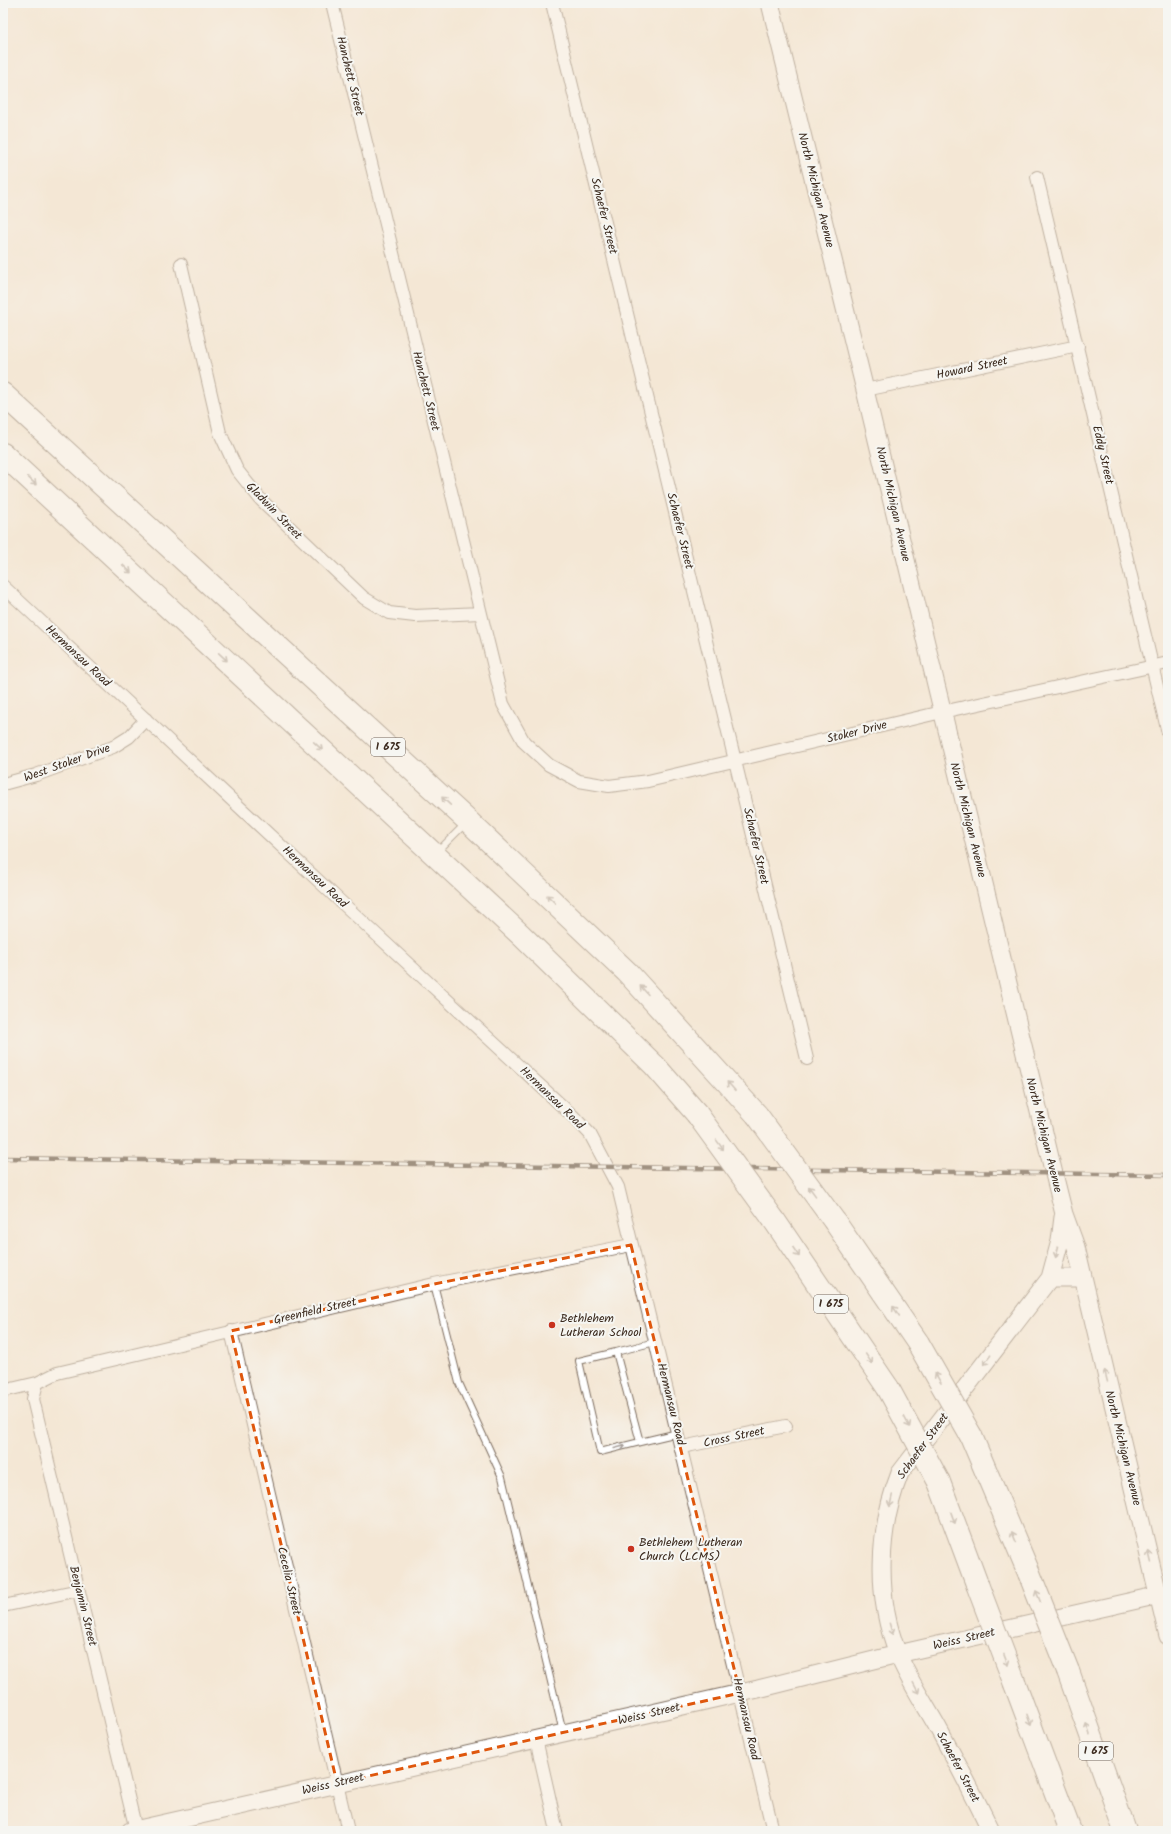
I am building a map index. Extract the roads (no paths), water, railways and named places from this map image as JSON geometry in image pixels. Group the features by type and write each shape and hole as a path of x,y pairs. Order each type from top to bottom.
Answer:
{"highway":[{"name":"I 675","path":"3,394 468,821 627,972 757,1115 835,1222 918,1343 971,1436 1029,1573 1068,1671 1125,1831"},
{"name":"I 675","path":"3,454 521,935 655,1066 697,1114 774,1220 888,1388 939,1482 1070,1831"},
{"path":"1109,1789 1133,1831"}],"street":[{"name":"Hanchett Street","path":"332,3 503,704 524,742 549,765"},
{"name":"Schaefer Street","path":"552,3 807,1059"},
{"name":"North Michigan Avenue","path":"770,3 866,390 942,712 1064,1214 1076,1247 1082,1278 1163,1594 1168,1636"},
{"name":"Eddy Street","path":"1037,177 1168,733"},
{"name":"Gladwin Street","path":"181,264 220,433 237,470 261,500 364,598 389,613 415,616 480,613"},
{"name":"Howard Street","path":"866,390 1078,346"},
{"name":"Hermansau Road","path":"3,586 574,1117 590,1134 618,1187 682,1447 773,1831"},
{"name":"Stoker Drive","path":"549,765 579,781 609,786 648,781 736,762 942,712 1168,663"},
{"name":"West Stoker Drive","path":"3,784 36,775 113,747 129,737 146,719"},
{"name":"Schaefer Street","path":"991,1831 964,1776 898,1654 889,1624 883,1587 882,1559 891,1496 900,1473 1050,1278 1060,1241 1064,1214"},
{"name":"Greenfield Street","path":"3,1391 37,1383 57,1373 230,1331 434,1284 632,1245"},
{"path":"1050,1278 1082,1278"},
{"name":"Cecelia Street","path":"230,1331 348,1831"},
{"name":"Benjamin Street","path":"37,1383 33,1399 79,1590 133,1830"},
{"name":"Cross Street","path":"682,1447 786,1426"},
{"path":"3,1606 79,1590"},
{"name":"Weiss Street","path":"133,1830 740,1693 898,1654 1163,1594"},
{"path":"536,1739 557,1831"}],"lane":[{"path":"435,854 468,821"},
{"path":"434,1284 459,1383 502,1477 563,1733"},
{"path":"655,1342 579,1361 600,1452 678,1433"},
{"path":"616,1352 640,1442"}],"railway":[{"path":"3,1158 1168,1175"}],"place":[{"name":"Bethlehem Lutheran School","path":"552,1325"},
{"name":"Bethlehem Lutheran Church (LCMS)","path":"631,1549"}]}
